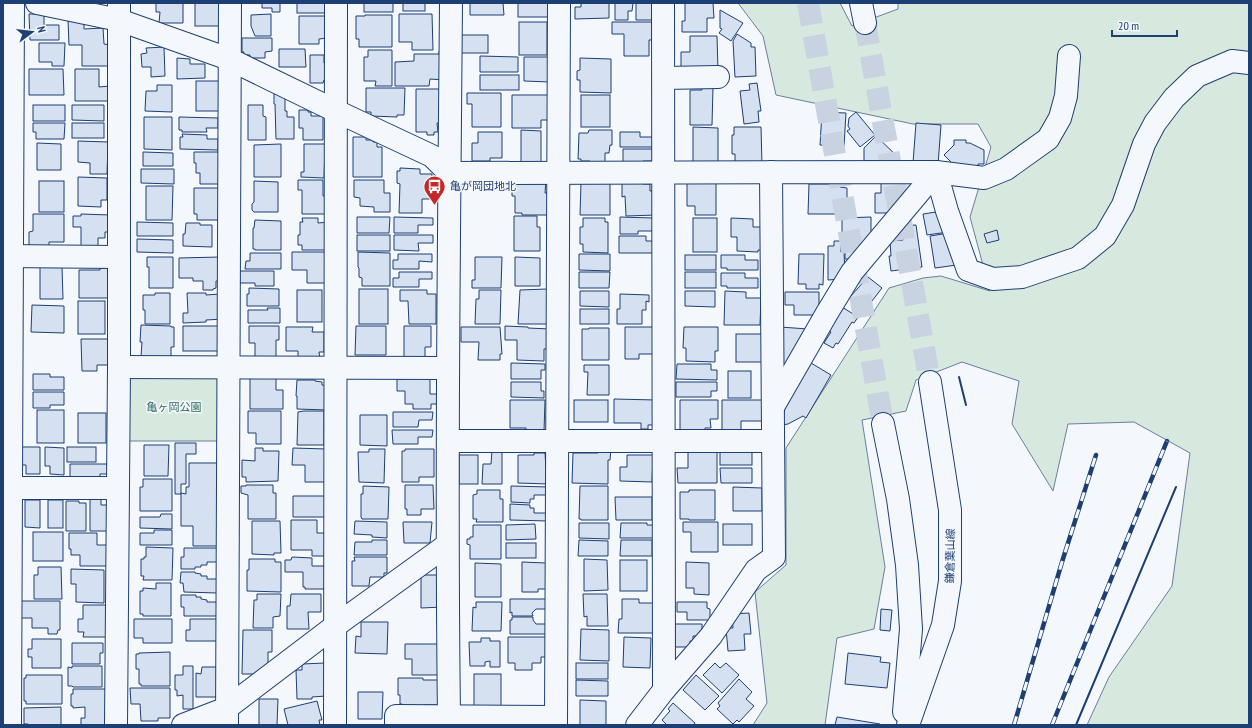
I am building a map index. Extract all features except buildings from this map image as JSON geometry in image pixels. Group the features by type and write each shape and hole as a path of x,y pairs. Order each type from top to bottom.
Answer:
{"street":[{"path":"10,725 7,488 8,256 13,3"},
{"path":"37,3 120,12 230,58 336,111 432,156 449,173 936,172 984,178 1006,169 1048,139 1060,118 1066,96 1069,56"},
{"path":"227,717 230,3"},
{"path":"335,725 336,3"},
{"path":"449,716 447,368 451,3"},
{"path":"396,725 396,716 449,716 556,720 559,3"},
{"path":"663,3 664,690"},
{"path":"116,725 120,12"},
{"path":"936,172 947,211 968,270 992,279 1022,276 1056,266 1078,258 1105,236 1123,205 1144,144 1155,123 1174,98 1197,76 1232,61 1249,63"},
{"path":"664,78 718,77"},
{"path":"637,725 664,690 711,636 756,570 774,557 771,172"},
{"path":"772,410 852,272 936,172"},
{"path":"8,256 118,257"},
{"path":"119,367 447,368"},
{"name":"鎌倉葉山線","path":"908,725 943,625 950,581 950,510 930,382"},
{"path":"883,424 898,499 907,565 911,629 903,725"},
{"path":"448,441 772,441"},
{"path":"7,488 117,488"},
{"path":"182,725 227,717 335,626 447,545"}],"green space":[{"path":"738,3 840,3 852,26 898,9 898,3 1249,3 1249,725 1087,725 1109,677 1172,586 1190,453 1134,422 1068,424 1053,491 1012,424 1019,381 962,362 916,380 906,411 862,420 885,567 874,629 837,638 825,725 753,725 767,703 755,592 786,565 786,448 889,288 923,278 941,276 990,291 970,217 991,147 978,124 913,124 776,95 763,36"},
{"name":"亀ヶ岡公園","path":"131,373 217,374 222,441 126,441 126,378"}],"tunnel":[{"path":"808,3 883,424"},
{"path":"865,23 930,382"}],"railway":[{"path":"1052,725 1167,441"},
{"path":"1014,725 1062,562 1096,455"}],"wall":[{"path":"959,377 966,405"},
{"path":"1076,725 1176,487"}],"place":[{"name":"亀が岡団地北","path":"434,206"}]}
